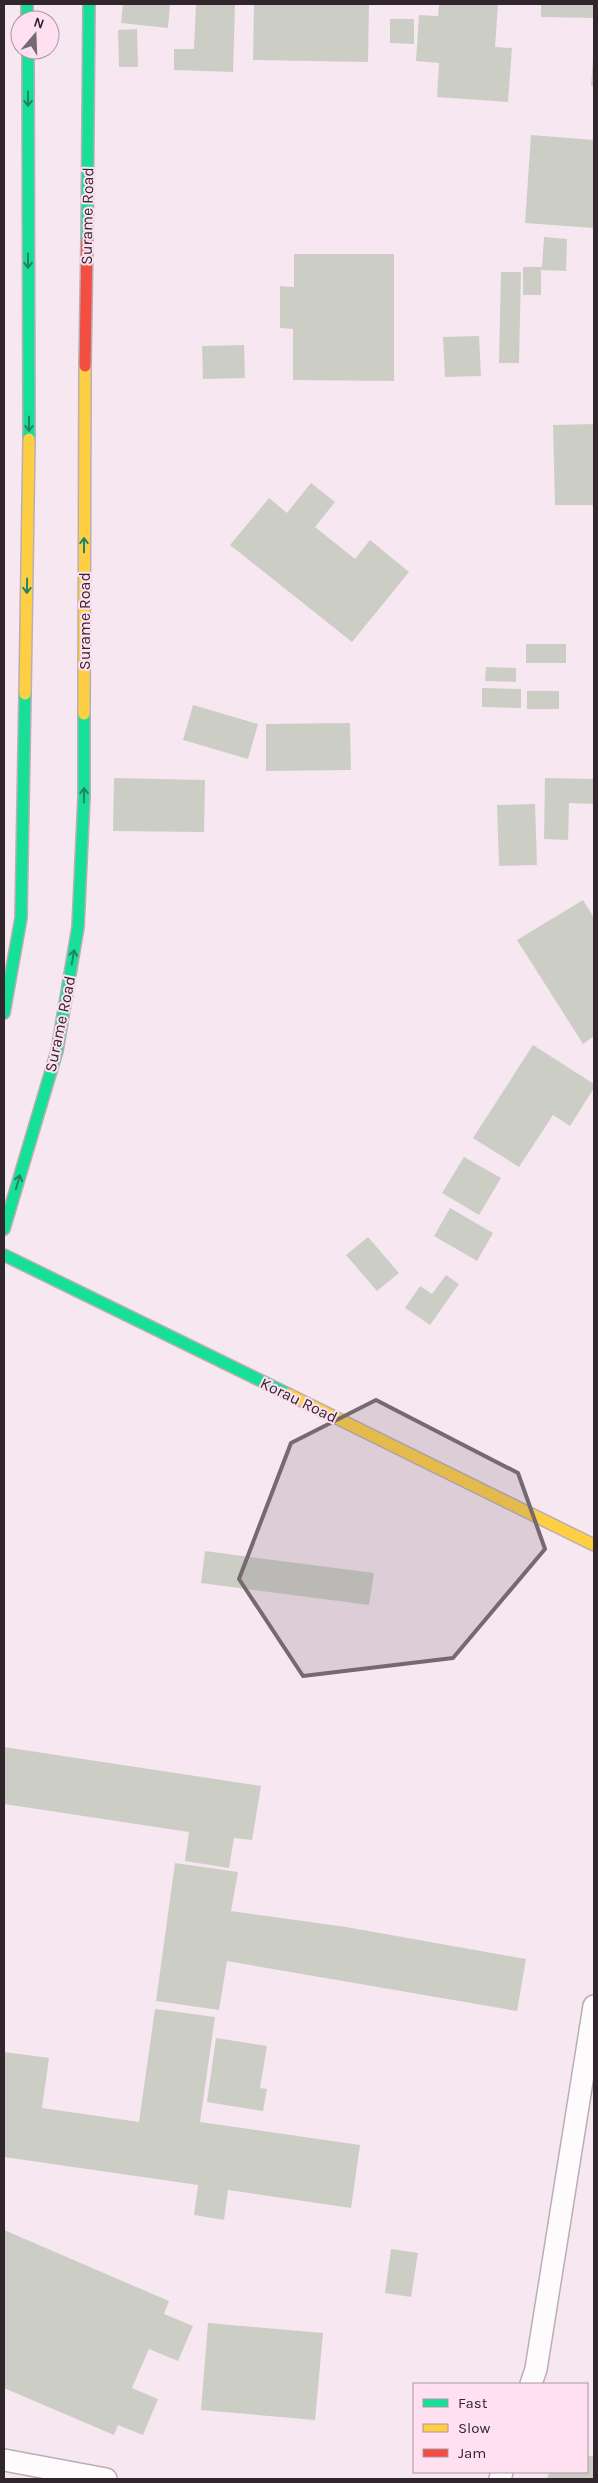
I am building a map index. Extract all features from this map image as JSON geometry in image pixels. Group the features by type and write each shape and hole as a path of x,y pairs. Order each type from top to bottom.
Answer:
{"street":[{"name":"Surame Road","path":"4,1229 57,1051 78,927 84,797 84,478 89,4"},
{"path":"4,1013 21,908 29,477 28,60"},
{"name":"Korau Road","path":"4,1255 594,1545"}],"lane":[{"path":"531,2383 536,2369 594,2006"},
{"path":"4,2460 106,2479"}],"highlighted area":[{"path":"376,1400 518,1473 545,1549 453,1658 303,1676 239,1579 291,1443"}],"building":[{"path":"123,4 170,4 168,28 121,23"},
{"path":"196,4 235,4 233,72 174,70 174,49 194,49"},
{"path":"254,4 369,4 368,62 253,60"},
{"path":"439,4 498,4 495,47 512,48 508,102 437,97 439,63 416,61 419,15 438,16"},
{"path":"541,4 594,4 594,18 541,17"},
{"path":"390,19 414,19 414,44 390,43"},
{"path":"137,29 138,67 119,67 118,30"},
{"path":"593,59 594,86 591,86"},
{"path":"531,135 594,140 594,228 525,223"},
{"path":"544,237 567,239 566,271 541,270 541,295 523,295 523,267 542,267"},
{"path":"294,254 394,254 394,381 293,380 293,329 280,328 280,286 294,287"},
{"path":"501,272 521,272 519,363 499,363"},
{"path":"479,336 481,376 445,377 443,337"},
{"path":"244,345 245,378 203,379 202,346"},
{"path":"594,424 594,505 555,505 553,425"},
{"path":"311,483 335,502 315,527 355,559 370,540 409,572 352,642 230,545 269,498 287,513"},
{"path":"526,644 566,644 566,663 526,663"},
{"path":"486,667 516,668 516,682 485,681"},
{"path":"482,688 521,689 521,708 482,707"},
{"path":"527,691 559,691 559,709 527,709"},
{"path":"193,705 258,724 248,759 183,740"},
{"path":"350,723 351,770 266,771 266,724"},
{"path":"114,778 205,780 204,832 113,831"},
{"path":"545,778 594,779 594,804 569,803 568,840 544,839"},
{"path":"535,804 537,865 499,866 497,805"},
{"path":"583,900 594,918 594,1036 583,1044 517,940"},
{"path":"533,1045 594,1084 594,1088 570,1126 553,1115 519,1167 473,1138"},
{"path":"464,1157 501,1178 479,1215 442,1193"},
{"path":"450,1208 493,1233 477,1261 434,1236"},
{"path":"368,1237 399,1273 377,1291 346,1255"},
{"path":"446,1275 459,1284 430,1325 405,1308 420,1286 432,1294"},
{"path":"205,1551 374,1573 369,1605 201,1583"},
{"path":"4,1747 261,1786 252,1840 234,1838 229,1868 185,1861 189,1832 4,1804"},
{"path":"175,1863 238,1872 231,1911 346,1927 526,1959 517,2011 227,1961 219,2010 156,2001"},
{"path":"155,2009 215,2017 200,2122 360,2145 351,2208 228,2190 224,2220 194,2215 198,2185 4,2157 4,2052 49,2058 42,2108 139,2122"},
{"path":"216,2038 267,2046 260,2088 267,2089 263,2111 207,2102"},
{"path":"4,2230 169,2301 164,2314 193,2326 178,2361 149,2349 132,2388 158,2399 143,2435 118,2425 114,2435 4,2388"},
{"path":"391,2249 418,2253 411,2297 385,2293"},
{"path":"208,2323 323,2333 315,2420 201,2410"},
{"path":"588,2455 594,2457 594,2479 547,2479 549,2473 588,2473"}],"traffic: fast":[{"path":"27,4 27,10"},
{"path":"87,241 89,4"},
{"path":"28,60 29,439"},
{"path":"4,1013 21,918 25,694"},
{"path":"4,1229 57,1051 78,927 84,797 84,714"},
{"path":"4,1255 288,1394"}],"traffic: slow":[{"path":"84,714 85,366"},
{"path":"25,694 29,439"},
{"path":"288,1394 594,1545"}],"traffic: jam":[{"path":"85,366 87,241"}]}
